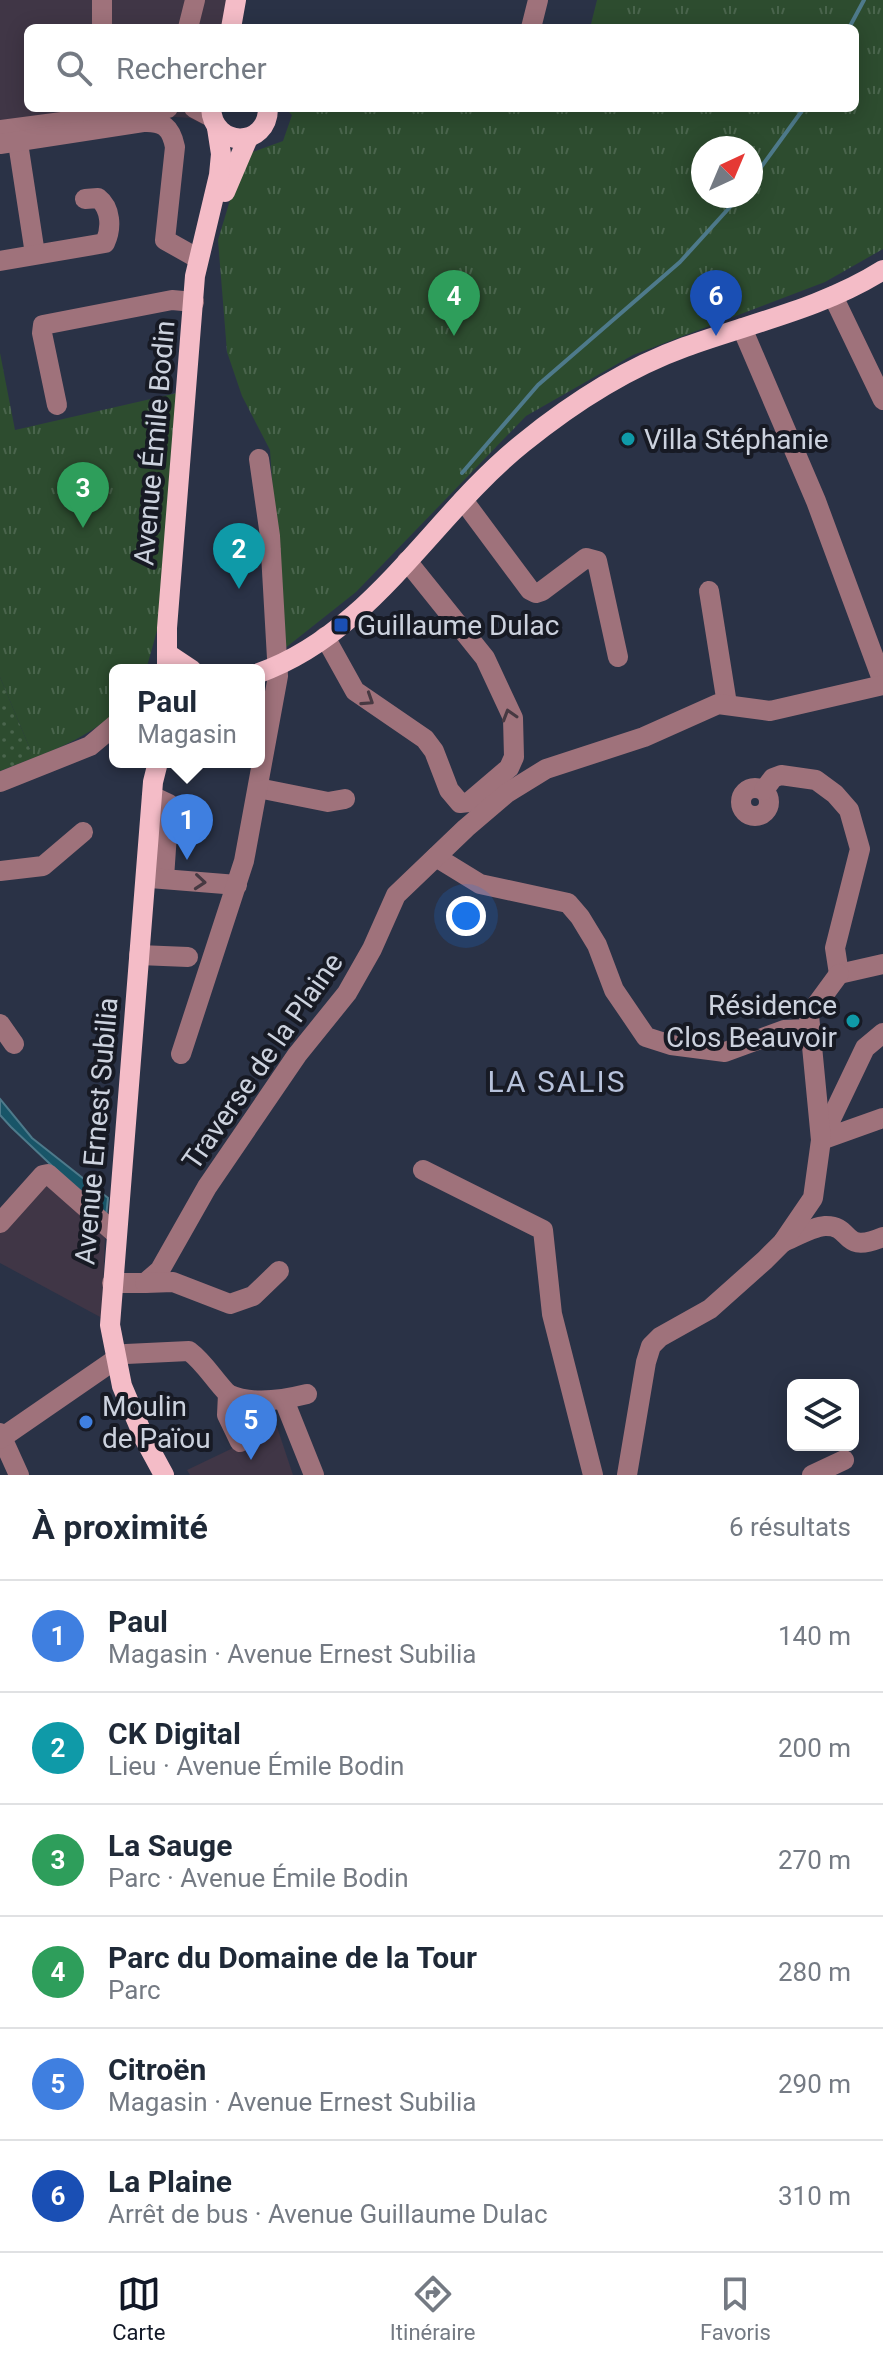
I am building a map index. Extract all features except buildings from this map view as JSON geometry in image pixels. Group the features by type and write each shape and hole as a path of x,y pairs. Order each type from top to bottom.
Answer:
{"main road":[{"path":"232,24 236,0"},
{"name":"Avenue Émile Bodin","path":"197,258 214,226 236,162 248,138 258,133 265,124 267,112"},
{"path":"208,115 228,136 248,138"},
{"name":"Avenue Émile Bodin","path":"164,664 197,258 213,205 221,154 208,115"},
{"path":"265,671 279,666 325,637 364,605 463,500 522,443 584,398 680,349 833,296 883,270"},
{"name":"Avenue Ernest Subilia","path":"151,772 155,878 139,955 110,1325 122,1386 164,1475"}],"street":[{"path":"102,0 102,24"},
{"path":"189,24 195,0"},
{"path":"532,24 538,0"},
{"path":"0,130 99,112"},
{"path":"35,254 9,144 156,121 166,125 175,147 165,240 197,258"},
{"path":"0,261 105,243 109,212 105,203 98,198 85,199"},
{"path":"833,296 883,400"},
{"path":"57,405 43,325 172,300 194,302"},
{"path":"709,591 722,704 770,711 883,683 816,501 742,328"},
{"path":"259,459 270,536 279,666 265,747"},
{"path":"463,500 530,590 536,593 586,558 597,561 618,657"},
{"path":"325,637 355,691 425,739 434,751 449,790 460,803 469,802 509,768 514,757 513,718 485,658 407,561"},
{"name":"Traverse de la Plaine","path":"145,1283 160,1270 207,1187 297,1055 347,993 372,949 396,895 507,793 546,769 644,737 722,704"},
{"path":"0,782 109,740"},
{"path":"181,1054 244,861 261,768"},
{"path":"764,790 773,778 781,775 816,780 835,794 849,810 860,849 835,948 839,974"},
{"path":"258,788 328,802 345,799"},
{"path":"0,871 43,866 83,832"},
{"path":"436,857 480,884 568,903 597,945 614,990 646,1037 671,1045 725,1052 784,1030 809,1029"},
{"path":"155,878 237,885"},
{"path":"139,955 188,957"},
{"path":"604,1475 628,1470 651,1346 660,1337 710,1309 783,1242 813,1198 821,1140 809,1015 839,974 883,964"},
{"path":"4,1021 14,1044"},
{"path":"821,1140 865,1048 883,1033"},
{"path":"821,1140 883,1118"},
{"path":"423,1170 543,1230 552,1314 593,1475"},
{"path":"0,1223 43,1175 48,1174 116,1234"},
{"path":"783,1242 822,1226 837,1229 862,1245 883,1237"},
{"path":"112,1283 173,1282 230,1304 253,1296 279,1271"},
{"path":"19,1475 1,1436 89,1375 126,1354 189,1351 202,1361 210,1377 237,1399 284,1400 307,1394"},
{"path":"228,1394 227,1415 240,1442"},
{"path":"284,1400 314,1475"},
{"path":"812,1475 844,1460"}],"shaded area":[{"path":"0,0 229,0 224,24 24,24 24,112 205,112 202,124 190,118 161,116 0,139"},
{"path":"46,1181 105,1236 102,1318 0,1263 0,1231"},
{"path":"277,1427 293,1475 190,1475 187,1470"}],"green space":[{"path":"597,0 883,0 883,249 825,282 633,355 526,416 356,592 284,649 270,450 242,396 227,352 218,240 247,154 283,141 292,115 289,112 859,112 859,24 591,24"},
{"path":"0,353 15,430 177,393 158,627 148,664 109,664 109,718 75,740 31,759 31,751 0,677"},
{"path":"0,677 31,751 31,759 0,771"}],"water":[{"path":"0,1099 32,1138 108,1198 106,1217 0,1115"}],"waterway":[{"path":"851,24 864,0"},
{"path":"763,164 801,112"},
{"path":"462,473 538,385 680,262 729,208"}],"place":[{"name":"Parc du Domaine de la Tour","path":"454,336"},
{"name":"La Plaine","path":"716,336"},
{"name":"Villa Stéphanie","path":"628,439"},
{"name":"La Sauge","path":"83,528"},
{"name":"CK Digital","path":"239,589"},
{"name":"Guillaume Dulac","path":"341,625"},
{"name":"Paul","path":"187,860"},
{"name":"Résidence Clos Beauvoir","path":"853,1021"},
{"name":"Moulin de Païou","path":"86,1422"},
{"name":"Citroën","path":"251,1460"}],"district":[{"name":"LA SALIS","path":"557,1082"}]}
